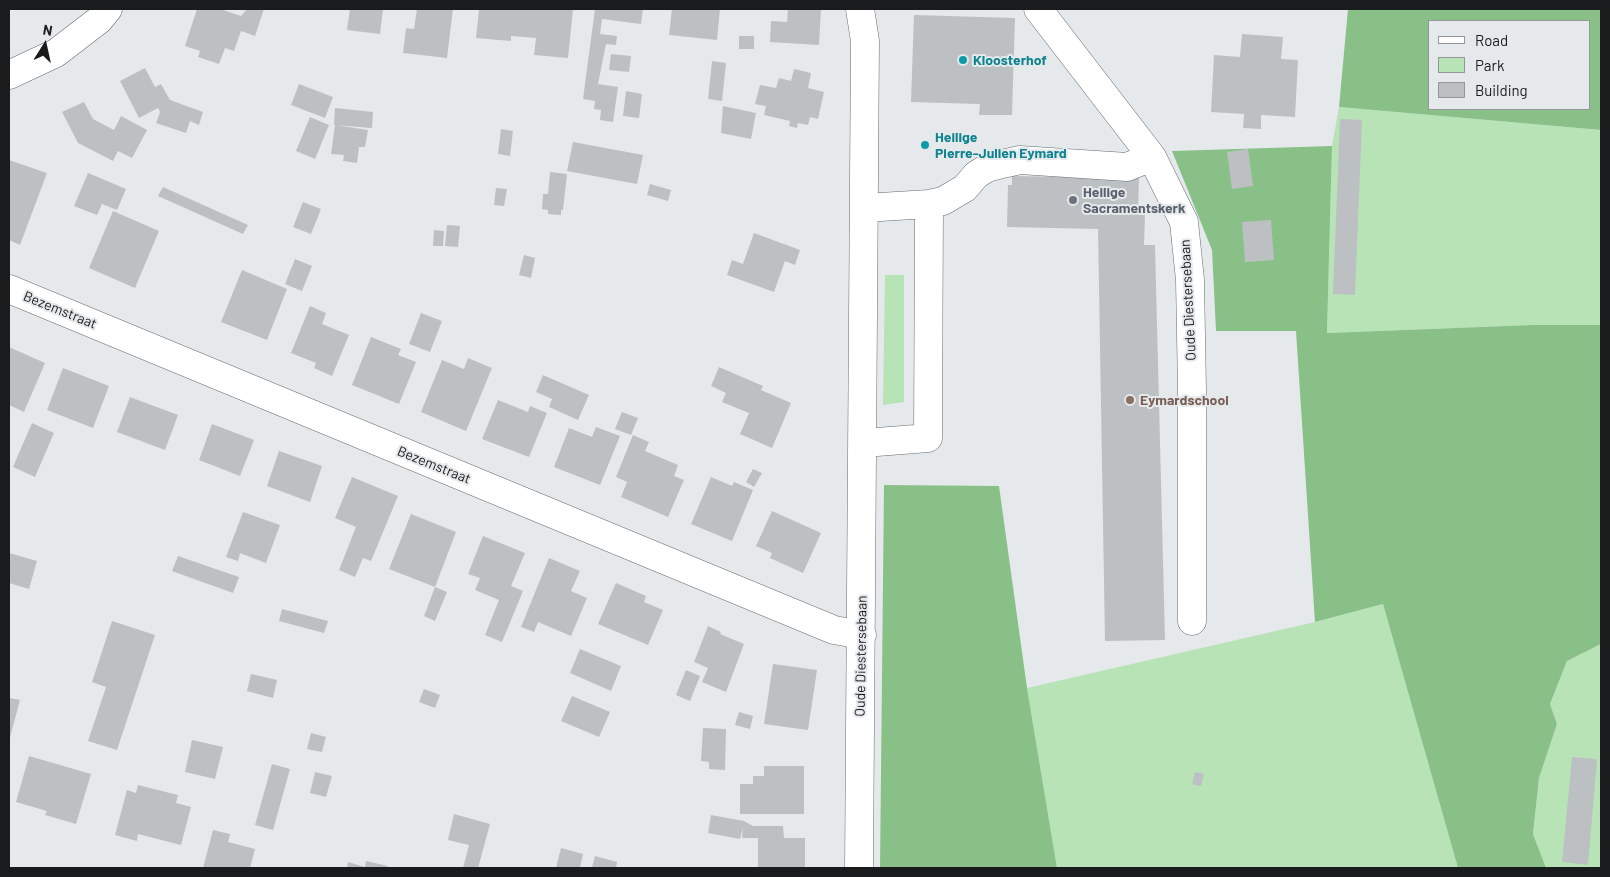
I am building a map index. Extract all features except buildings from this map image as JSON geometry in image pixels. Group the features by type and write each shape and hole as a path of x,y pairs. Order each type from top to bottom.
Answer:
{"street":[{"path":"9,75 56,53 99,20 108,9"},
{"name":"Oude Diestersebaan","path":"859,868 866,41 860,9"},
{"name":"Oude Diestersebaan","path":"1038,9 1152,157 1184,222 1190,280 1192,621"},
{"path":"864,208 929,204 943,201 965,188 976,175 987,168 1020,160 1128,167 1152,157"},
{"path":"864,443 928,438 929,204"},
{"name":"Bezemstraat","path":"9,289 834,630 862,635"}],"green space":[{"path":"1348,9 1601,9 1601,130 1339,107"},
{"path":"1339,107 1601,130 1601,325 1532,325 1327,333 1332,146"},
{"path":"1332,146 1327,333 1532,325 1601,325 1601,644 1567,661 1550,704 1557,724 1539,778 1533,834 1546,868 1458,868 1383,604 1315,622 1296,331 1216,331 1212,250 1172,151"},
{"path":"885,275 904,275 904,402 883,405"},
{"path":"884,485 999,486 1027,688 1057,868 880,868"},
{"path":"1383,604 1458,868 1057,868 1027,688 1315,622"},
{"path":"1601,644 1601,868 1546,868 1533,834 1539,778 1557,724 1550,704 1567,661"}],"place":[{"name":"Kloosterhof","path":"963,60"},
{"name":"Heilige Pierre-Julien Eymard","path":"925,145"},
{"name":"Heilige Sacramentskerk","path":"1073,200"},
{"name":"Eymardschool","path":"1130,400"}]}
